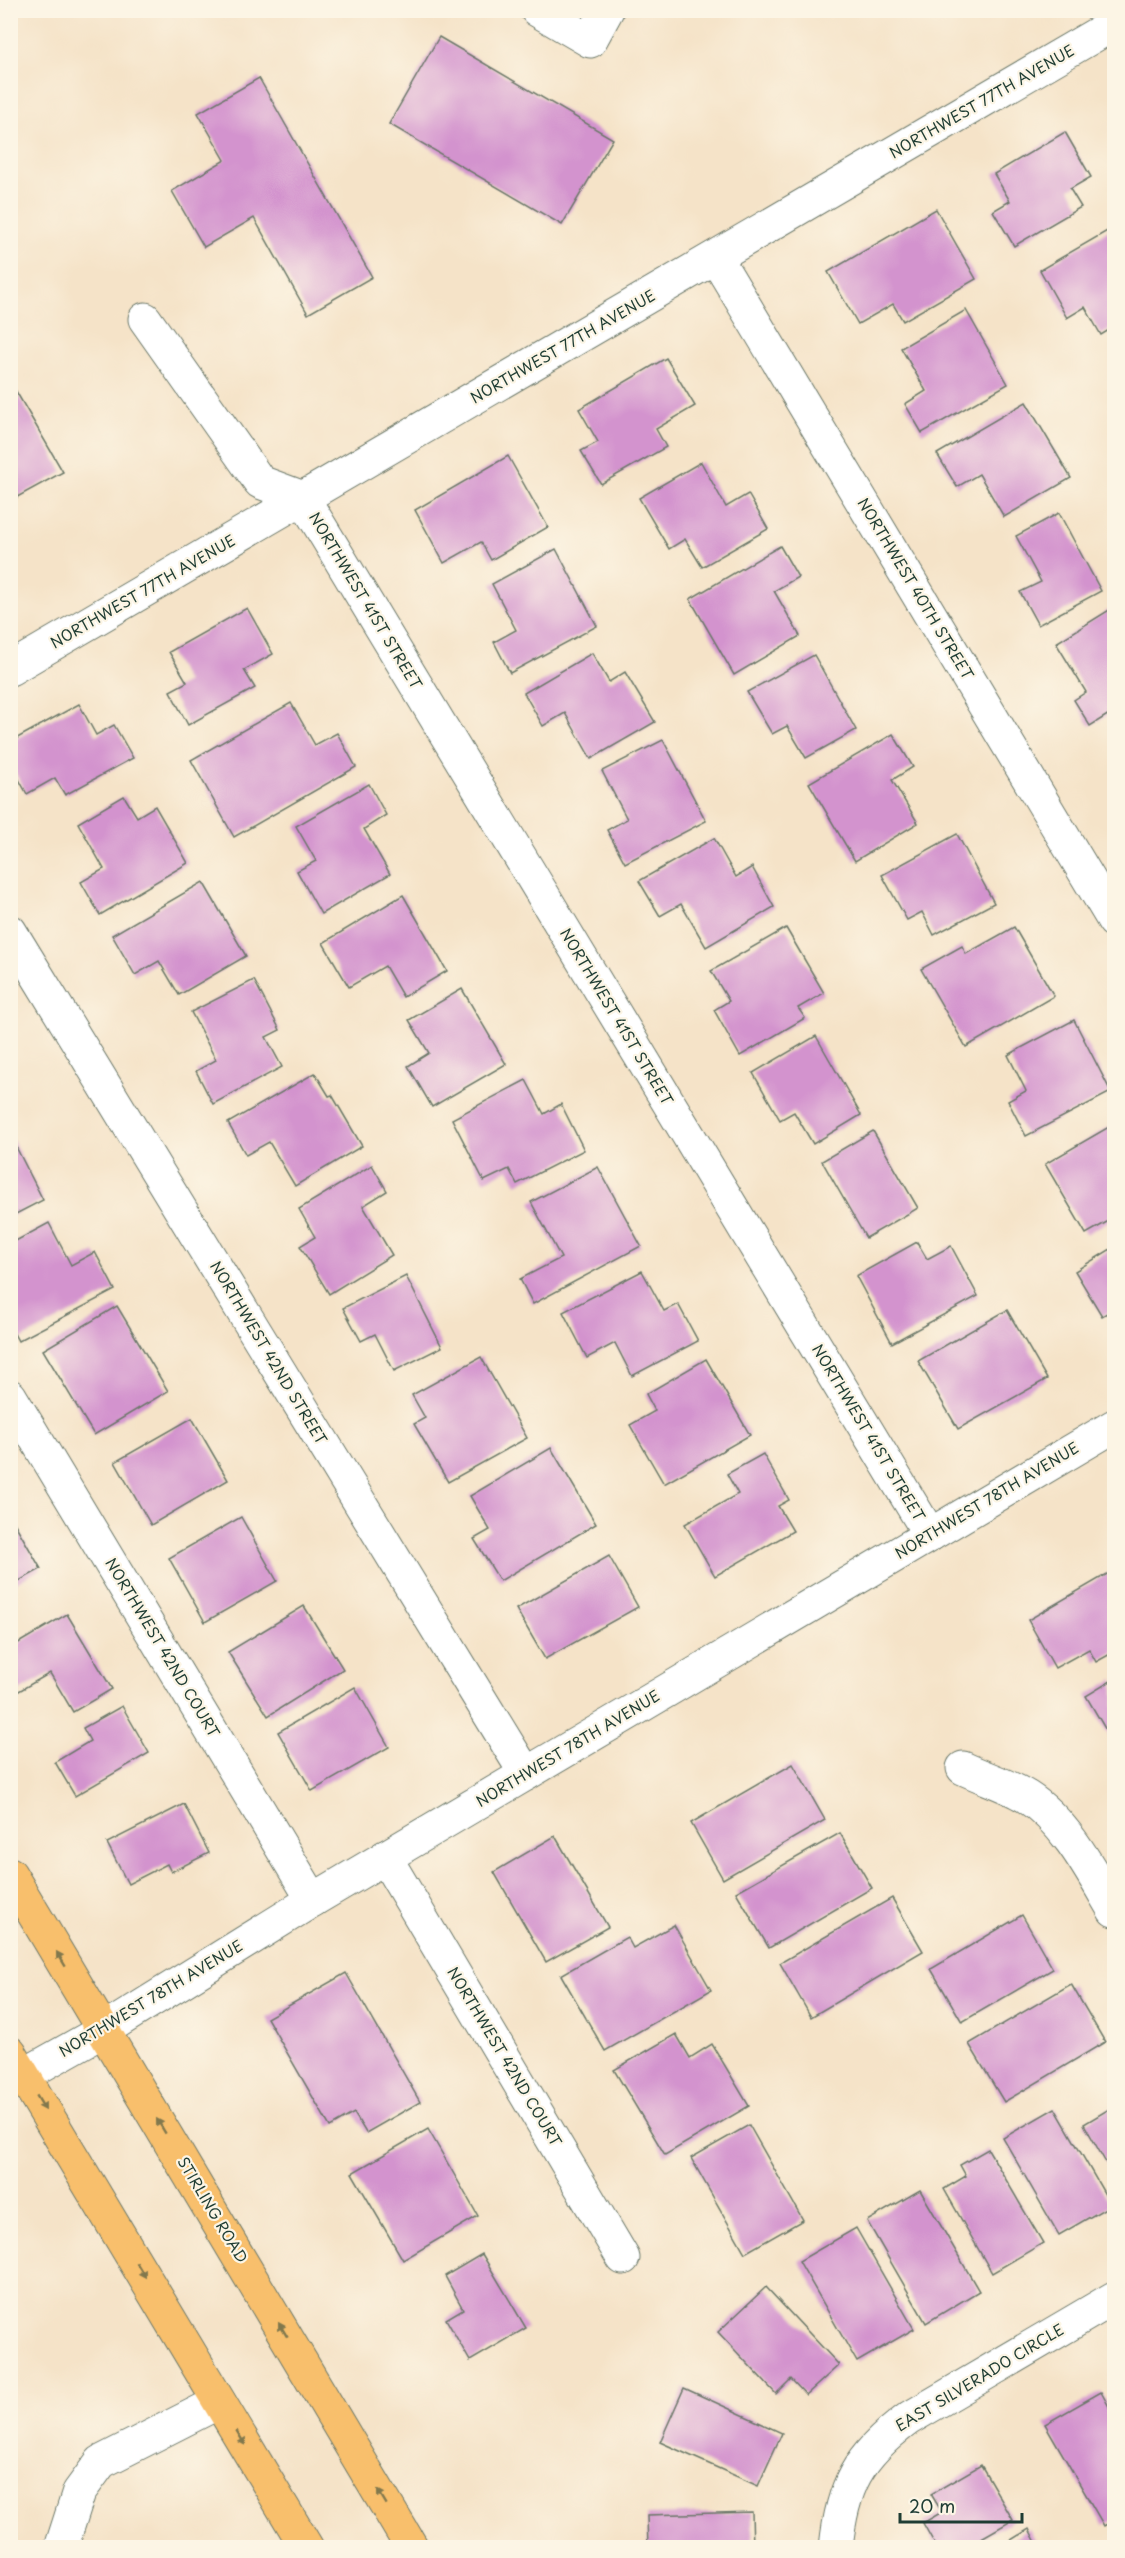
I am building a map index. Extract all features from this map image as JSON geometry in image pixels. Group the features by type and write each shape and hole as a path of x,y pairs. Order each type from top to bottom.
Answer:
{"main road":[{"name":"STIRLING ROAD","path":"10,1874 412,2547"},
{"path":"17,2064 307,2547"}],"street":[{"path":"537,10 590,41 606,10"},
{"name":"NORTHWEST 77TH AVENUE","path":"10,669 1114,24"},
{"name":"NORTHWEST 40TH STREET","path":"716,258 1114,921"},
{"path":"145,319 260,482 303,498"},
{"name":"NORTHWEST 41ST STREET","path":"303,498 930,1535"},
{"name":"NORTHWEST 42ND STREET","path":"10,931 526,1774"},
{"name":"NORTHWEST 42ND COURT","path":"10,1396 313,1900"},
{"name":"NORTHWEST 78TH AVENUE","path":"17,2064 104,2030 313,1900 1114,1426"},
{"path":"963,1768 1027,1797 1056,1823 1089,1868 1114,1910"},
{"name":"NORTHWEST 42ND COURT","path":"385,1857 623,2258"},
{"name":"EAST SILVERADO CIRCLE","path":"836,2547 843,2504 858,2468 869,2452 888,2434 1114,2298"},
{"path":"61,2547 79,2492 101,2462 219,2402"}],"building":[{"path":"439,37 613,139 562,225 389,124"},
{"path":"259,78 372,277 308,314 254,218 204,247 172,191 225,160 198,113"},
{"path":"1065,132 1091,177 1070,189 1081,207 1014,246 993,211 1010,201 994,174"},
{"path":"936,209 976,279 903,321 893,304 858,324 828,272"},
{"path":"1114,227 1114,327 1101,335 1085,307 1067,318 1040,270"},
{"path":"966,310 1008,384 922,433 905,404 926,391 901,348"},
{"path":"666,358 695,406 656,429 666,447 601,484 581,451 598,442 579,409"},
{"path":"10,381 63,472 10,501"},
{"path":"1026,402 1071,478 1004,517 979,474 957,487 937,454"},
{"path":"508,456 548,527 491,560 481,542 444,563 415,510"},
{"path":"701,462 726,507 748,494 768,529 702,567 685,539 669,549 639,498"},
{"path":"1059,513 1101,591 1038,625 1020,592 1041,582 1016,536"},
{"path":"780,546 798,577 774,591 800,636 734,675 690,599"},
{"path":"556,549 597,626 510,673 494,642 516,630 492,584"},
{"path":"1114,607 1114,711 1090,726 1074,700 1086,692 1056,643"},
{"path":"247,608 273,654 244,670 255,688 188,725 170,691 187,682 169,652"},
{"path":"592,653 609,682 625,672 655,722 591,759 565,713 543,726 524,693"},
{"path":"814,655 856,730 806,758 787,726 772,734 747,692"},
{"path":"291,703 315,745 337,733 356,767 234,837 191,760"},
{"path":"79,704 96,735 114,725 133,758 65,795 55,778 27,794 10,763 10,742"},
{"path":"893,734 913,767 892,780 918,823 855,861 809,783"},
{"path":"663,740 706,821 625,863 607,830 627,819 602,771"},
{"path":"369,784 386,815 364,829 390,874 321,914 297,871 316,861 296,826"},
{"path":"124,796 137,817 155,806 188,863 100,915 81,882 104,869 78,823"},
{"path":"957,834 994,903 934,935 922,912 907,920 882,875"},
{"path":"714,838 736,877 752,867 774,907 706,947 681,904 660,916 639,881"},
{"path":"203,882 246,956 179,995 159,961 135,975 112,935"},
{"path":"403,895 447,971 403,997 385,966 349,987 323,943"},
{"path":"1014,927 1054,996 966,1047 921,969 962,946 966,954"},
{"path":"786,928 824,993 798,1008 805,1018 740,1056 714,1010 729,1001 711,971"},
{"path":"254,980 280,1030 266,1037 282,1067 213,1104 196,1071 216,1060 191,1012"},
{"path":"462,989 506,1064 432,1107 408,1066 429,1053 409,1020"},
{"path":"1074,1020 1111,1092 1026,1136 1008,1101 1026,1091 1008,1055"},
{"path":"816,1036 861,1115 813,1144 794,1112 780,1120 753,1073"},
{"path":"315,1073 329,1096 332,1095 362,1146 295,1186 269,1142 246,1155 228,1123"},
{"path":"526,1080 544,1114 561,1104 584,1150 517,1184 509,1169 484,1181 452,1119"},
{"path":"1114,1124 1114,1218 1086,1234 1045,1164"},
{"path":"873,1131 918,1208 866,1238 822,1161"},
{"path":"10,1135 43,1200 10,1217"},
{"path":"372,1165 387,1191 363,1206 392,1255 329,1294 300,1246 315,1237 299,1209"},
{"path":"598,1167 641,1246 533,1304 520,1279 561,1258 531,1202"},
{"path":"49,1223 71,1265 95,1252 115,1290 18,1341 10,1326 10,1244"},
{"path":"917,1242 927,1259 951,1246 978,1296 892,1343 856,1276"},
{"path":"1114,1247 1114,1309 1102,1316 1075,1271"},
{"path":"642,1271 664,1311 678,1304 698,1341 632,1376 615,1343 587,1358 563,1312"},
{"path":"406,1276 442,1347 394,1371 375,1334 361,1341 343,1308"},
{"path":"117,1306 168,1391 94,1435 43,1350"},
{"path":"1007,1310 1047,1379 958,1429 918,1361"},
{"path":"481,1357 527,1438 448,1482 414,1424 425,1418 412,1395"},
{"path":"706,1359 750,1435 664,1484 630,1425 655,1411 646,1394"},
{"path":"192,1418 228,1480 151,1525 115,1462"},
{"path":"551,1448 596,1524 500,1581 474,1539 490,1530 470,1496"},
{"path":"763,1454 789,1500 778,1506 793,1531 715,1576 685,1524 738,1494 727,1474"},
{"path":"241,1517 277,1581 205,1622 169,1558"},
{"path":"12,1519 41,1569 10,1586 10,1520"},
{"path":"609,1556 638,1607 545,1659 516,1609"},
{"path":"1114,1570 1114,1652 1096,1662 1089,1649 1055,1668 1028,1620"},
{"path":"304,1606 343,1669 268,1716 228,1652"},
{"path":"67,1614 112,1689 73,1712 50,1673 12,1695 10,1692 10,1648"},
{"path":"1114,1679 1114,1744 1086,1696"},
{"path":"355,1687 389,1747 312,1791 278,1732"},
{"path":"122,1706 149,1753 75,1796 55,1762 90,1741 83,1728"},
{"path":"793,1764 825,1820 723,1879 691,1823"},
{"path":"184,1804 209,1853 171,1872 167,1864 128,1884 107,1843"},
{"path":"840,1833 872,1888 769,1948 736,1892"},
{"path":"555,1836 608,1927 546,1962 494,1872"},
{"path":"892,1898 923,1951 811,2017 780,1963"},
{"path":"1022,1915 1053,1969 962,2022 931,1969"},
{"path":"674,1925 711,1990 605,2051 561,1975 627,1937 633,1948"},
{"path":"346,1973 420,2102 366,2133 354,2113 330,2127 267,2018"},
{"path":"1071,1984 1105,2042 1004,2102 969,2044"},
{"path":"676,2034 690,2058 712,2044 749,2106 665,2155 614,2070"},
{"path":"1114,2106 1114,2177 1084,2124"},
{"path":"1055,2108 1111,2205 1059,2235 1003,2138"},
{"path":"749,2125 803,2220 745,2253 691,2158"},
{"path":"428,2129 478,2216 403,2260 352,2173"},
{"path":"988,2149 1043,2243 992,2273 944,2189 966,2176 960,2165"},
{"path":"920,2190 979,2291 926,2323 867,2221"},
{"path":"856,2228 914,2329 857,2362 799,2261"},
{"path":"482,2254 526,2328 470,2361 446,2319 463,2309 445,2276"},
{"path":"766,2287 839,2365 806,2395 791,2379 776,2394 718,2332"},
{"path":"684,2388 782,2433 758,2486 660,2442"},
{"path":"1101,2392 1114,2416 1114,2520 1104,2526 1045,2424"},
{"path":"981,2465 1013,2520 964,2548 937,2548 923,2523 942,2512 931,2494"},
{"path":"752,2512 753,2548 648,2548 647,2515"},
{"path":"1029,2529 1039,2548 998,2548"}]}
